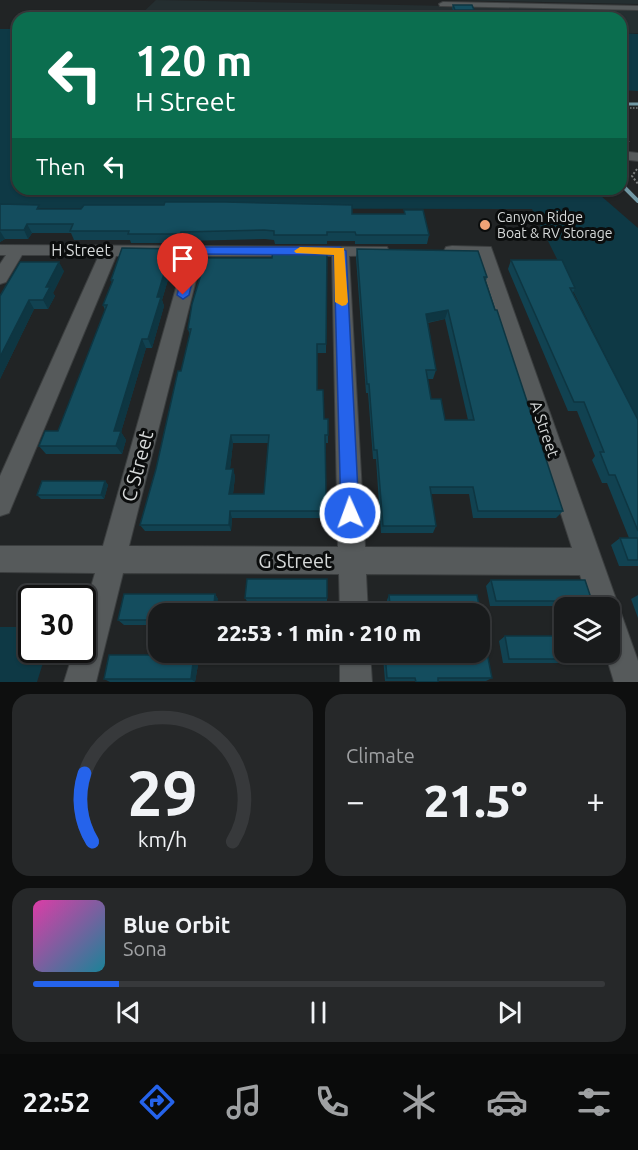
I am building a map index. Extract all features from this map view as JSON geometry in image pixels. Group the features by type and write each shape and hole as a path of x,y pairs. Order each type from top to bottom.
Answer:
{"street":[{"path":"610,0 617,8"},
{"path":"444,4 638,8"},
{"path":"510,5 514,12"},
{"path":"0,278 9,250"},
{"name":"H Street","path":"9,250 396,251"},
{"path":"0,504 110,250"},
{"name":"C Street","path":"80,682 195,250"},
{"path":"340,251 354,603"},
{"name":"A Street","path":"440,251 485,251 600,597"},
{"name":"G Street","path":"0,559 589,562"},
{"path":"620,653 630,682"},
{"path":"355,663 356,682"}],"path":[{"path":"638,168 632,177 638,184"}],"shaded area":[{"path":"156,0 638,10 638,33 627,33 627,12 143,12"},
{"path":"438,0 638,0 638,4 544,2"},
{"path":"0,29 12,29 12,195 600,195 638,228 638,421 532,209 0,208"},
{"path":"627,33 638,34 638,91 627,90"},
{"path":"0,627 18,627 18,663 43,663 37,682 0,682"}],"building":[{"path":"453,5 472,5 474,10 455,10"},
{"path":"165,202 352,205 352,214 405,214 404,210 423,210 429,235 356,235 355,232 327,232 327,235 274,235 274,231 264,230 128,234 129,231 70,231 73,224 27,224 24,230 0,230 0,204 39,205 37,209 81,209 84,205 164,205"},
{"path":"122,248 176,249 173,257 169,257 157,297 161,297 148,339 142,339 114,431 121,431 116,446 39,446 45,431 58,431 107,305 103,305"},
{"path":"273,249 327,249 326,344 317,344 317,390 323,390 324,419 328,419 328,435 325,435 326,494 329,494 329,511 230,511 229,525 140,525 156,469 178,371 181,371 191,329 188,329 192,304 206,258 272,258","holes":["231,435 269,435 264,494 229,494 233,469 226,469"]},
{"path":"357,249 478,251 487,277 484,277 563,511 478,511 473,487 430,487 436,526 383,526 377,450 374,450 369,384 367,384","holes":["448,310 474,420 445,420 441,399 431,399 426,370 436,370 426,314"]},
{"path":"511,260 562,260 575,288 570,288 638,420 638,531 615,475 609,475 600,452 604,452 584,402 574,402"},
{"path":"20,262 59,262 46,287 50,287 43,300 29,300 0,357 0,296"},
{"path":"42,481 105,481 101,495 37,495"},
{"path":"620,538 638,538 638,560 628,560"},
{"path":"247,579 327,579 327,598 245,598"},
{"path":"491,580 585,580 591,597 554,597 554,601 496,601"},
{"path":"124,594 215,594 214,603 148,603 148,620 118,620"},
{"path":"389,595 477,595 479,603 390,603"},
{"path":"505,636 554,636 554,659 509,659"},
{"path":"109,655 148,655 148,663 193,663 191,679 104,679"},
{"path":"386,663 489,663 492,678 438,678 438,682 416,682 415,678 387,678"}],"waterway":[{"path":"627,104 638,104"},
{"path":"627,190 638,201"}],"slow traffic":[{"path":"300,251 340,251 342,302"}],"place":[{"name":"Canyon Ridge Boat & RV Storage","path":"485,225"}],"route":[{"path":"183,295 195,250 340,251 350,513"}]}
